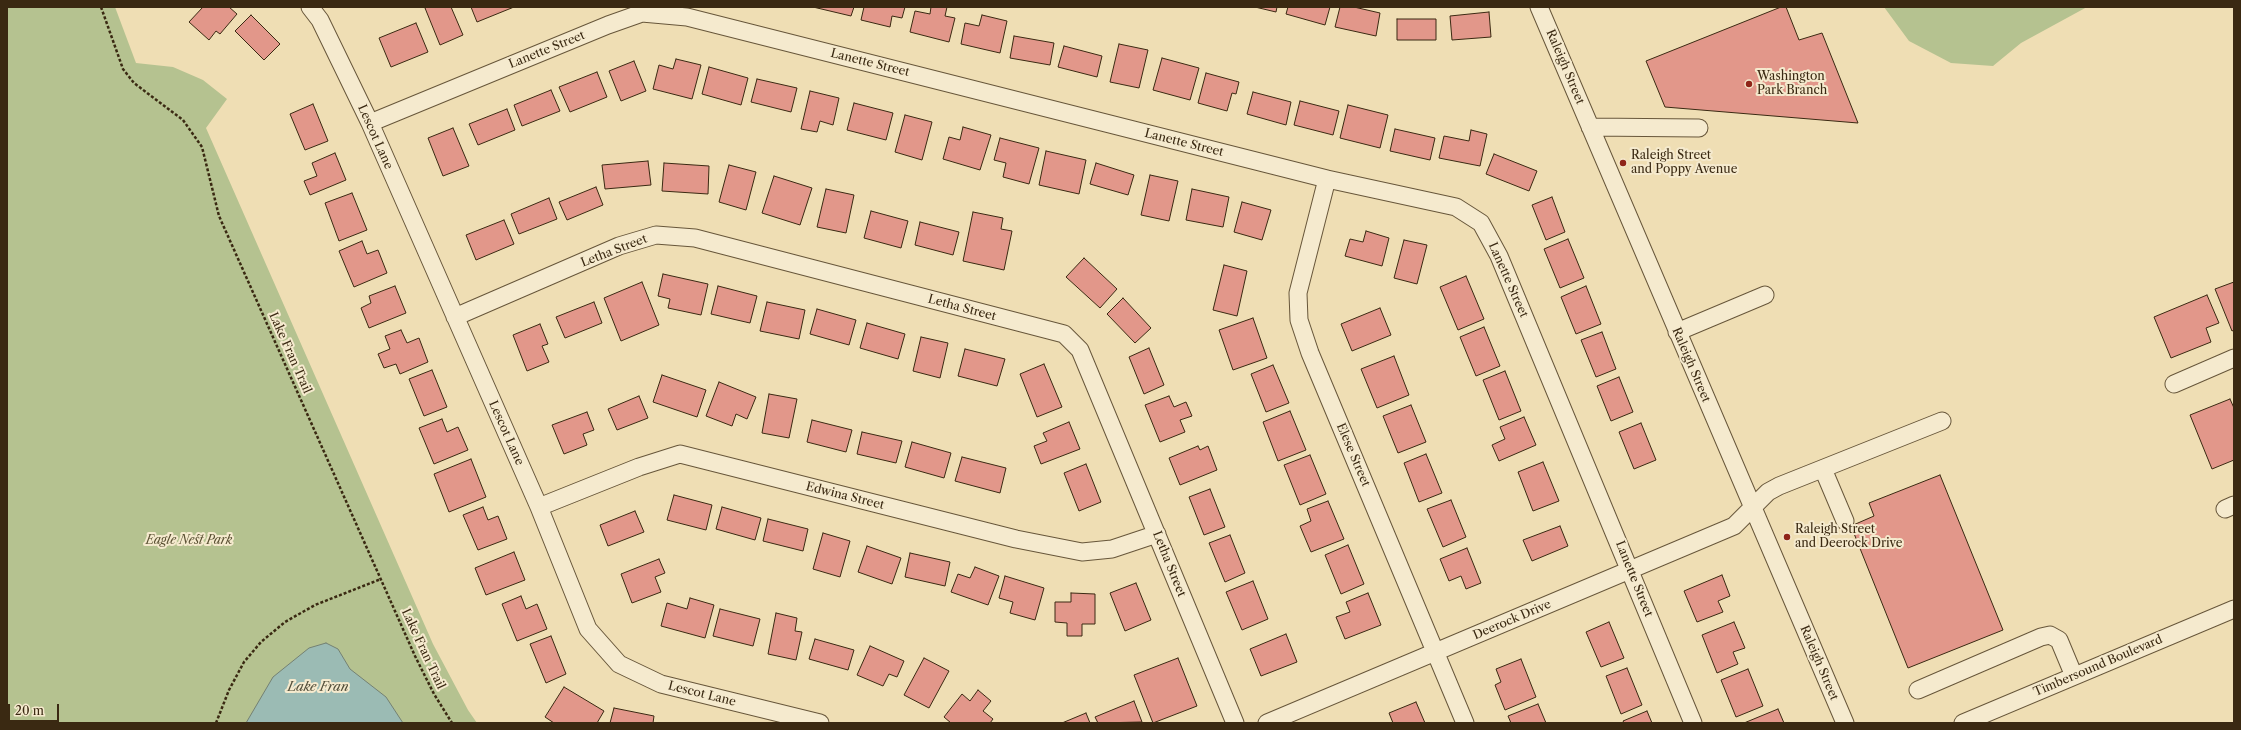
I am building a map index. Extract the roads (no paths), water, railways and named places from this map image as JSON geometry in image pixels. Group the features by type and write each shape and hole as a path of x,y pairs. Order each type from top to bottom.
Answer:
{"street":[{"name":"Lescot Lane","path":"310,7 320,20 370,123 539,507 588,629 618,664 661,684 820,723"},
{"name":"Raleigh Street","path":"1539,7 1752,509 1845,723"},
{"name":"Lanette Street","path":"370,123 642,13 687,17 1327,179 1456,207 1481,223 1500,256 1693,723"},
{"path":"1590,127 1700,128"},
{"name":"Elese Street","path":"1327,179 1298,293 1298,320 1313,360 1466,723"},
{"name":"Letha Street","path":"455,317 619,246 656,235 695,238 1064,334 1080,350 1235,723"},
{"path":"1677,332 1765,294"},
{"path":"2174,384 2233,362"},
{"name":"Deerock Drive","path":"1267,723 1734,526 1768,492 1942,421"},
{"name":"Edwina Street","path":"539,507 639,467 680,454 1016,539 1082,552 1112,549 1157,534"},
{"path":"1823,469 1845,521"},
{"name":"Timbersound Boulevard","path":"1963,723 2234,609"},
{"path":"1918,690 2041,637 2050,635 2055,637 2061,643 2074,676"}],"water":[{"name":"Lake Fran","path":"326,643 338,649 350,669 386,697 403,723 246,723 273,677 309,648"}],"place":[{"name":"Washington Park Branch","path":"1749,84"},
{"name":"Raleigh Street and Poppy Avenue","path":"1623,163"},
{"name":"Raleigh Street and Deerock Drive","path":"1787,537"}],"park label":[{"name":"Eagle Nest Park","path":"189,541"}]}
